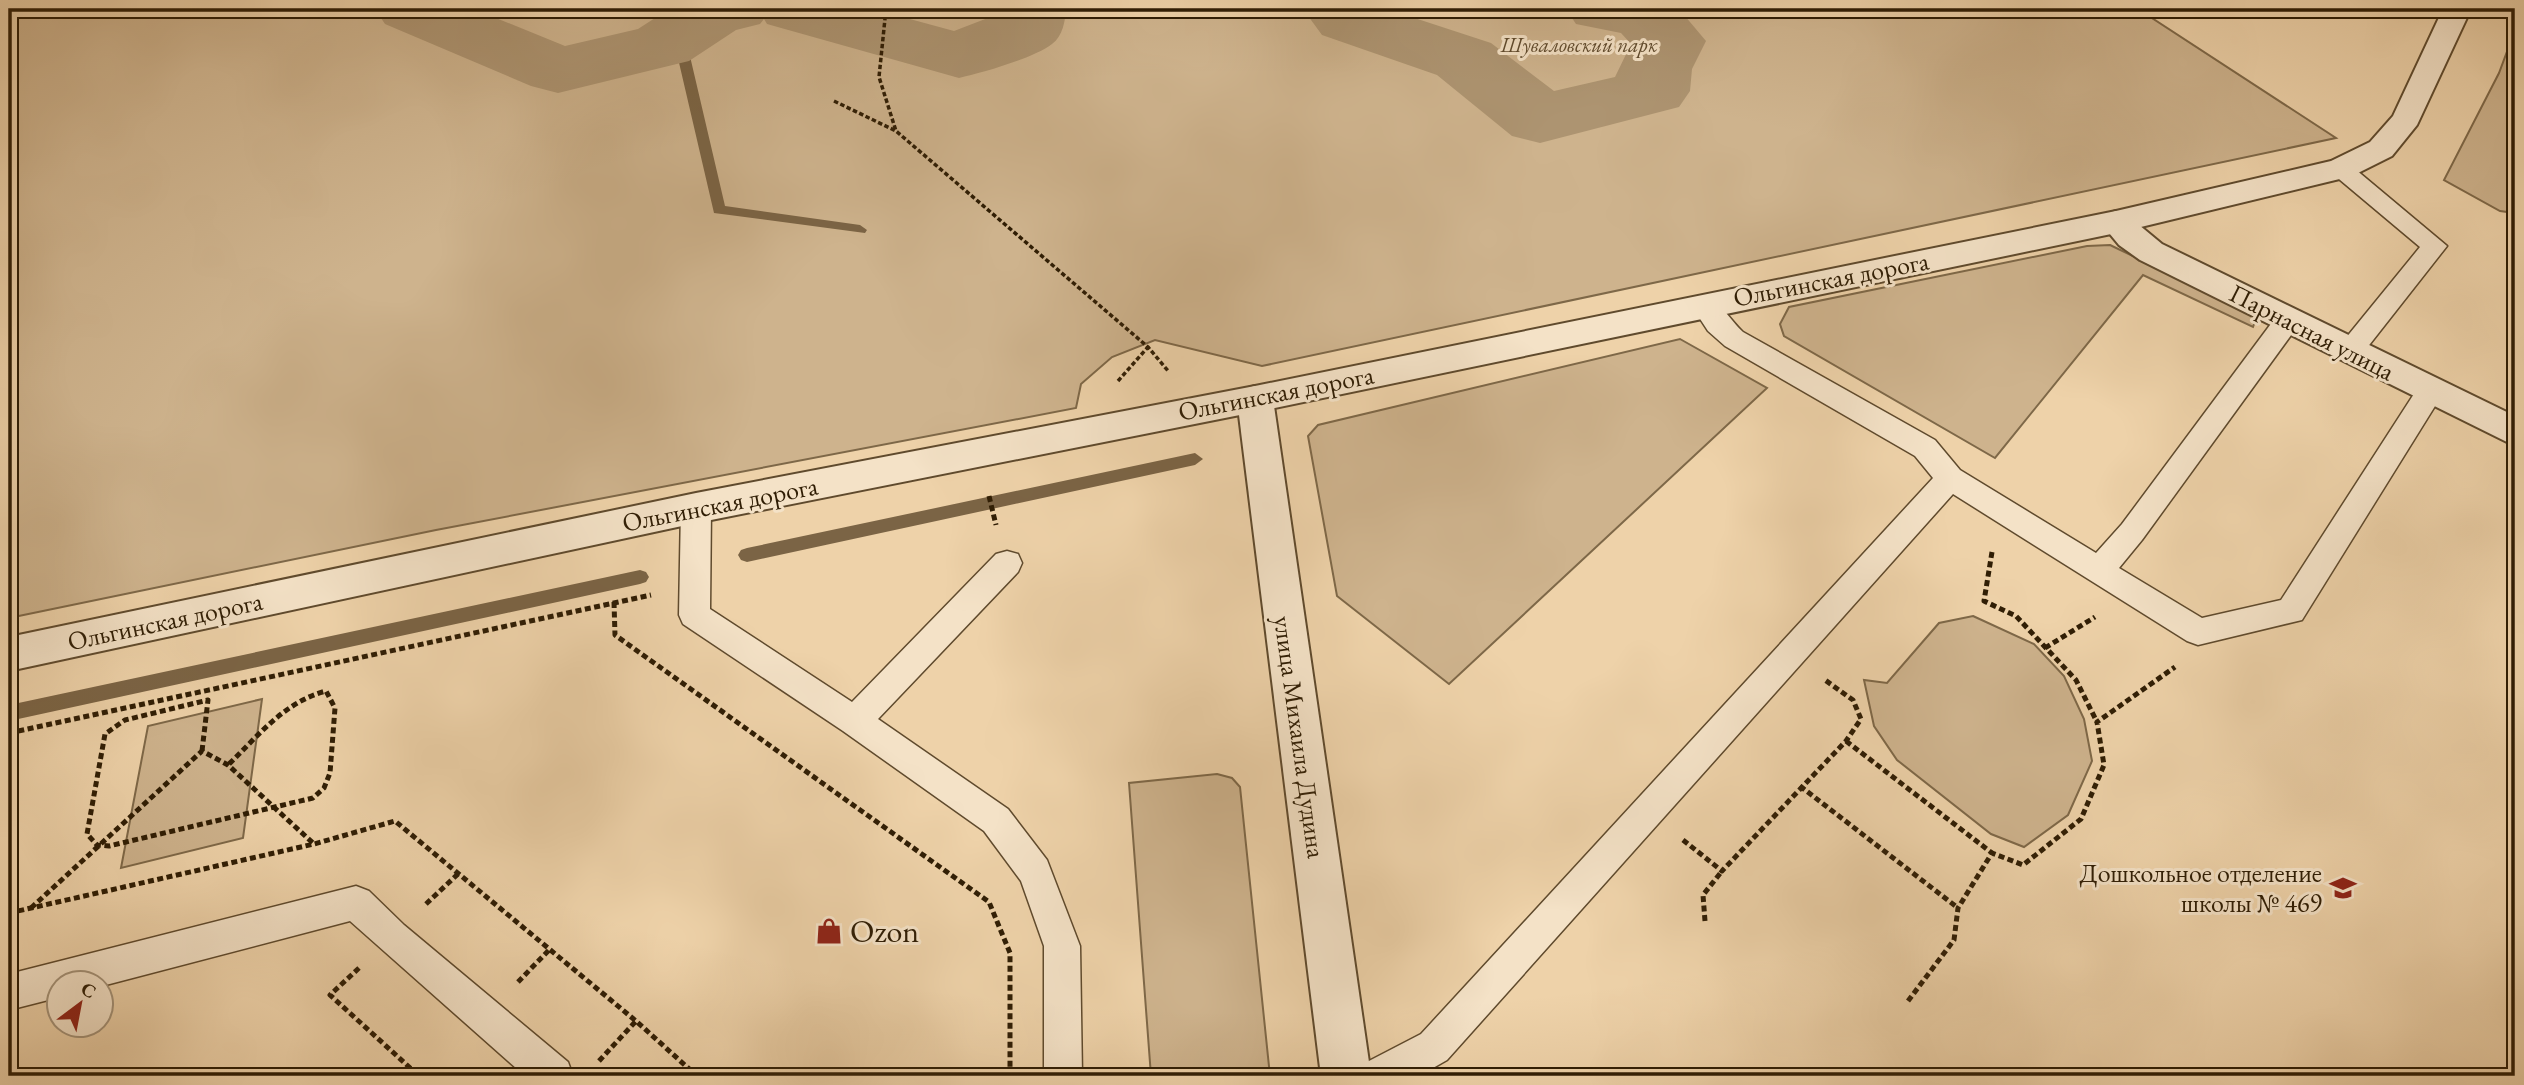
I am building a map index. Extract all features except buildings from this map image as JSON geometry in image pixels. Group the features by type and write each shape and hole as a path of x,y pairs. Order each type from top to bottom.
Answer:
{"street":[{"name":"Ольгинская дорога","path":"9,654 696,508 1255,399 2116,222 2341,169 2381,149 2406,119 2457,9"},
{"name":"Парнасная улица","path":"2116,222 2130,237 2151,252 2515,432"},
{"name":"улица Михаила Дудина","path":"1255,399 1346,1076"}],"lane":[{"path":"2341,169 2435,246 2350,351"},
{"path":"1704,305 1717,324 1734,339 1925,448 1950,478 2198,632 2291,611 2431,390"},
{"path":"2104,573 2288,320"},
{"path":"1381,1076 1434,1047 1950,478"},
{"path":"696,508 694,615 855,721 996,820 1035,872 1062,946 1063,1076"},
{"path":"855,721 1007,563"},
{"path":"9,992 356,903 391,937 554,1076"}],"path":[{"path":"887,9 887,27 881,42 879,76 896,131"},
{"path":"834,102 896,131 1147,347 1171,375 1186,411"},
{"path":"1116,383 1147,347"},
{"path":"2045,648 2094,618 2104,573"},
{"path":"9,733 694,586"},
{"path":"1846,741 1992,853 2023,864 2081,819 2104,765 2097,722 2076,680 2016,616 1984,601"},
{"path":"614,603 615,635 989,902 1010,953 1010,1076"},
{"path":"2097,722 2173,670 2198,632"},
{"path":"1704,920 1703,895 1800,786 1846,741 1861,719 1853,700 1789,655"},
{"path":"30,908 97,845 202,751 208,700 125,720 114,726 105,734 87,834 97,845 109,846 313,798 324,788 330,773 335,708 326,691 308,694 287,709 228,765"},
{"path":"202,751 228,765 314,844"},
{"path":"1800,786 1958,908"},
{"path":"1647,812 1722,871"},
{"path":"1908,1002 1954,940 1958,908 1992,853"},
{"path":"593,1067 636,1021"}],"green space":[{"name":"Шуваловский парк","path":"9,9 2138,9 2336,138 1262,366 1155,340 1112,357 1081,384 1076,408 436,530 9,618"},
{"path":"2515,30 2515,213 2500,211 2444,180 2499,73"},
{"path":"2110,245 2257,316 2253,327 2143,275 1995,458 1784,336 1780,324 1789,307 2087,246"},
{"path":"1680,339 1767,388 1449,684 1337,596 1308,436 1318,425"},
{"path":"1973,616 2034,644 2064,676 2084,719 2092,761 2068,815 2024,847 1991,834 1897,760 1874,726 1864,680 1887,683 1939,623"},
{"path":"262,699 243,838 121,868 148,726"},
{"path":"1217,774 1232,778 1240,787 1270,1076 1151,1076 1129,783"}],"waterway":[{"path":"411,9 558,70 663,45 716,11 734,9"},
{"path":"793,9 959,56 1027,28 1030,9"},
{"path":"1013,9 1027,28"},
{"path":"1339,9 1348,20 1464,59 1540,119 1652,91 1654,69 1669,41 1643,14 1602,9"},
{"path":"663,45 683,52 719,210 860,230"},
{"path":"747,555 1195,459"},
{"path":"9,713 640,577"}],"place":[{"name":"Дошкольное отделение школы № 469","path":"2343,888"},
{"name":"Ozon","path":"829,931"}]}
